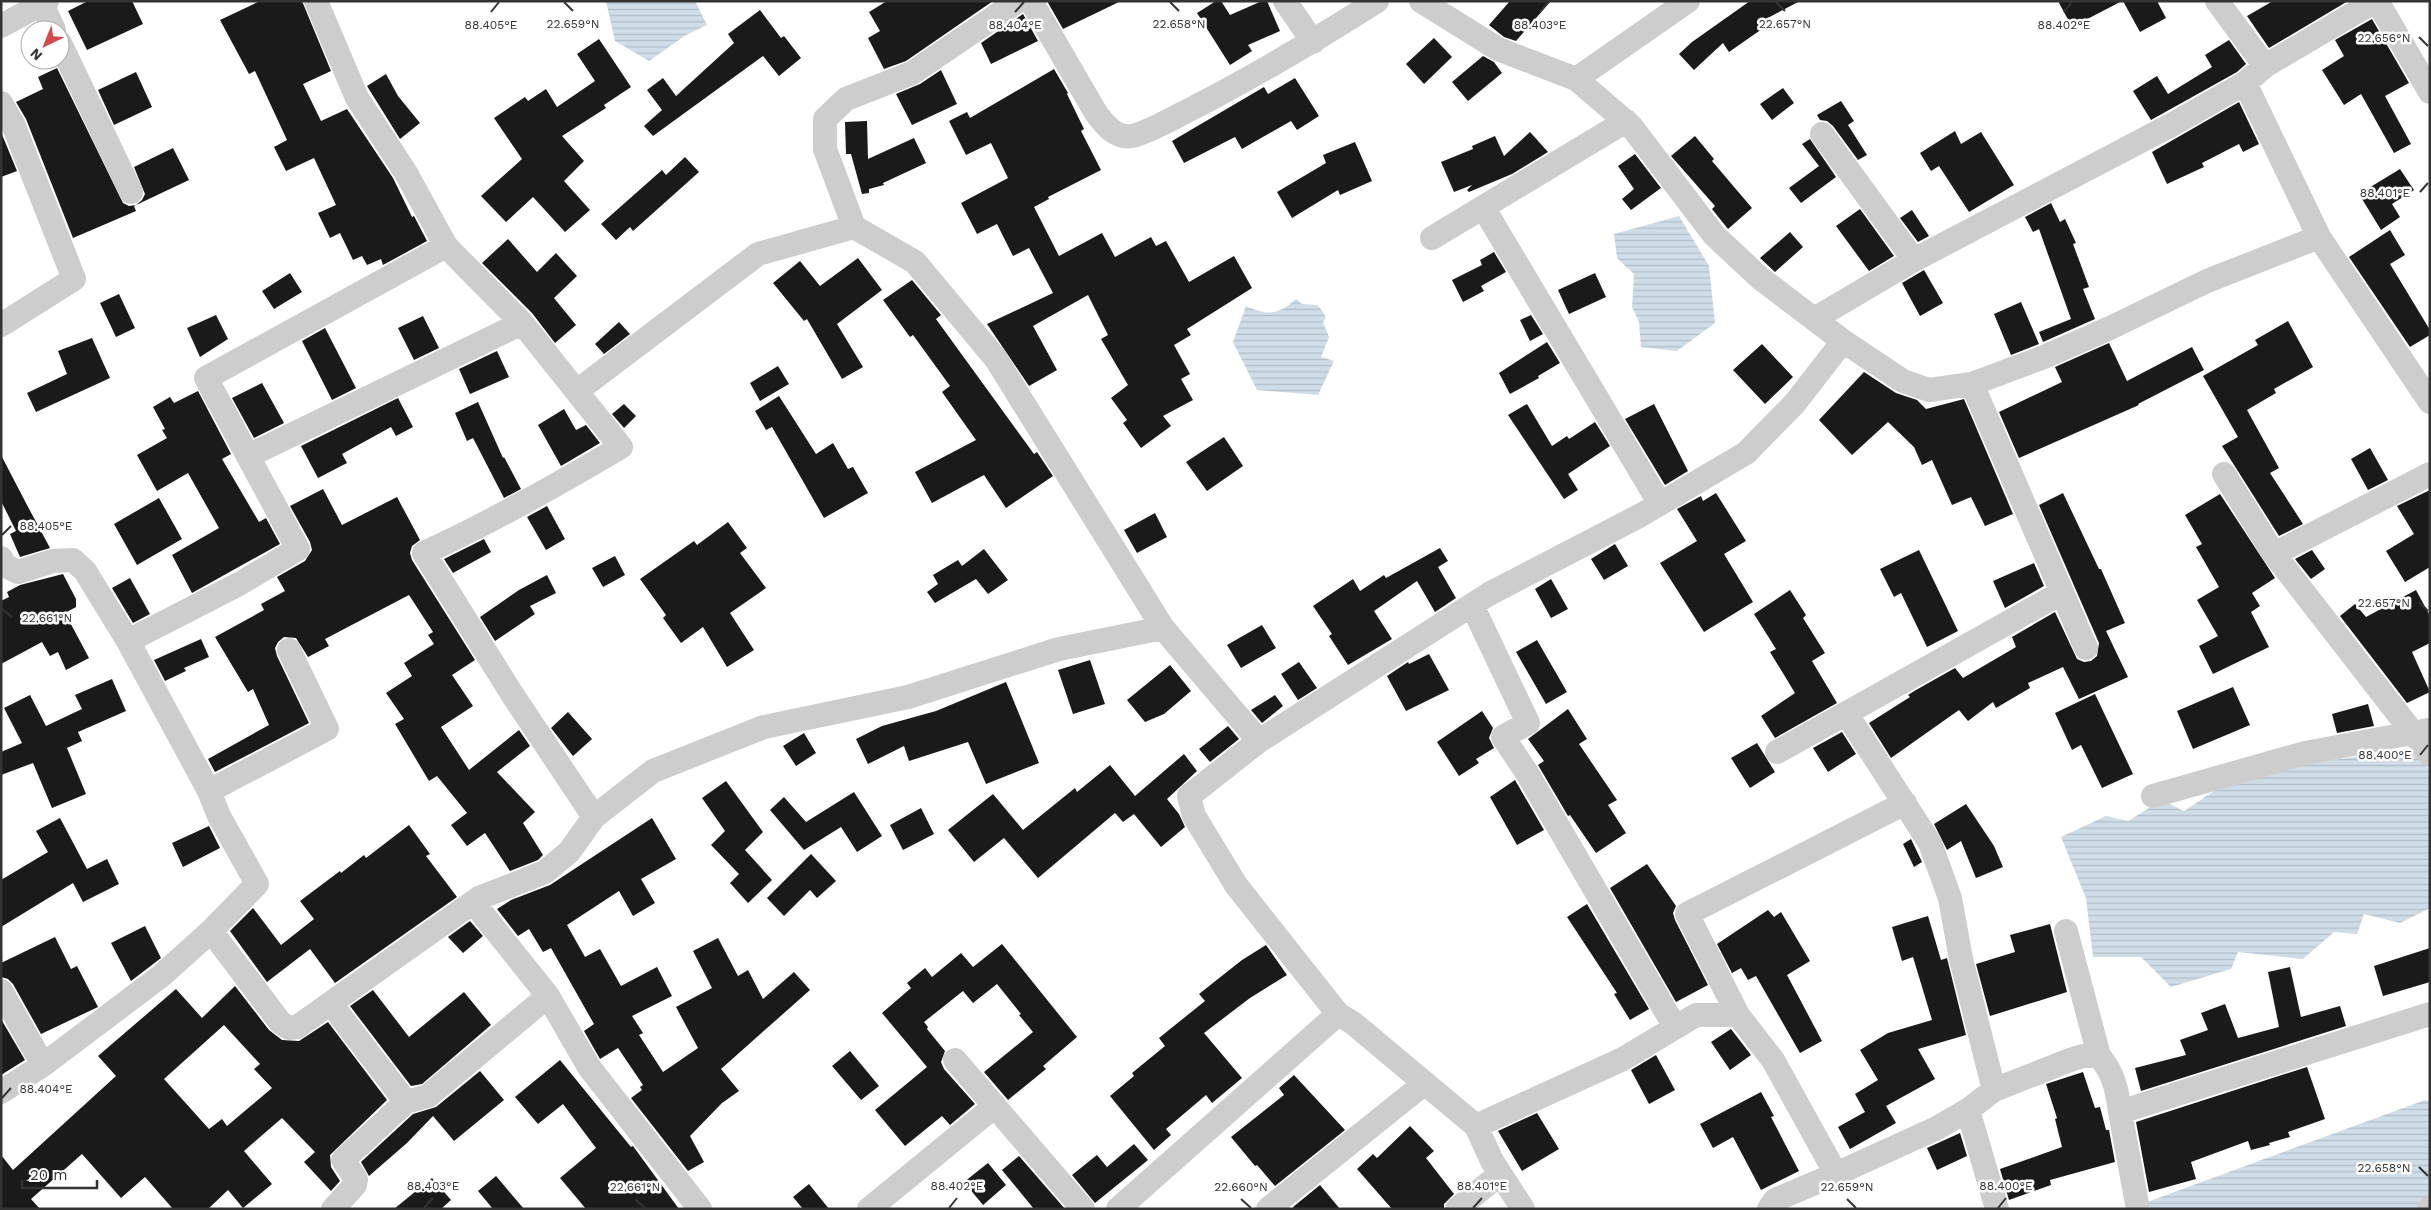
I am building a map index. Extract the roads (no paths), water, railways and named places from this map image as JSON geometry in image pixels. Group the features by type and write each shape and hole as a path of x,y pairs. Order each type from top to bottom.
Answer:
{"street":[{"path":"316,1 357,98 406,173 446,246 522,323 621,447 554,487 463,536 424,553 512,694 594,817"},
{"path":"1018,1 912,73 846,99 825,119 825,149 854,227 915,262 996,359 1163,628 1259,741"},
{"path":"1031,1 1106,127 1118,134 1132,136 1169,120 1242,83 1313,42 1376,1"},
{"path":"1285,1 1313,42"},
{"path":"1420,1 1498,49 1576,79 1626,121 1714,235 1760,278 1843,341 1903,381 1929,390 1972,384 2044,357 2207,282 2319,237"},
{"path":"1576,79 1688,1"},
{"path":"2217,1 2265,66"},
{"path":"1814,320 1914,260 2166,127 2245,83 2265,66 2376,1 2430,92"},
{"path":"1,26 44,3 50,20"},
{"path":"70,63 131,192"},
{"path":"2245,83 2319,237 2430,402"},
{"path":"1,103 13,124 74,279 1,325"},
{"path":"1432,238 1626,121"},
{"path":"1822,134 1914,260"},
{"path":"1483,207 1660,504"},
{"path":"576,391 758,254 854,227"},
{"path":"128,641 239,584 298,549 206,378 446,246"},
{"path":"248,456 522,323"},
{"path":"1523,1209 1492,1162 1476,1126 1353,1023 1338,1014 1236,886 1194,816 1189,796 1259,741 1472,605 1660,504 1746,454 1795,403 1843,341"},
{"path":"1972,384 2086,648"},
{"path":"2224,474 2274,554 2422,731 2430,755"},
{"path":"2274,554 2430,474"},
{"path":"1,558 6,566 18,572 53,561 73,560 85,571 128,641 209,791 219,816 257,884 161,976 43,1065 1,1092"},
{"path":"1777,752 2062,593"},
{"path":"1472,605 1528,723 1503,737 1527,773 1675,1027"},
{"path":"211,930 280,1022 289,1028 297,1027 479,898 545,872 569,852 594,817 653,771 764,727 908,697 1060,649 1163,628"},
{"path":"209,791 327,729 289,650"},
{"path":"1846,713 1930,843 1950,898 1963,968 1994,1090"},
{"path":"2153,796 2305,753 2422,731"},
{"path":"1836,1174 1773,1060 1738,1015 1687,914 1905,803"},
{"path":"473,902 548,996 589,1067 700,1209"},
{"path":"2066,931 2100,1056 2108,1066 2115,1083 2138,1209"},
{"path":"1,992 43,1065"},
{"path":"333,1209 355,1185 356,1178 342,1160 406,1102 428,1096 548,996"},
{"path":"330,1004 406,1102"},
{"path":"1118,1209 1338,1014"},
{"path":"2120,1112 2430,1014"},
{"path":"1476,1126 1623,1059 1696,1015 1738,1015"},
{"path":"1769,1209 1775,1200 1937,1128 1968,1110 1994,1090 2070,1060 2084,1056 2100,1056"},
{"path":"955,1060 1084,1209"},
{"path":"1268,1209 1425,1083"},
{"path":"869,1209 995,1106"},
{"path":"1968,1110 1997,1209"},
{"path":"1456,1209 1500,1174"}]}
